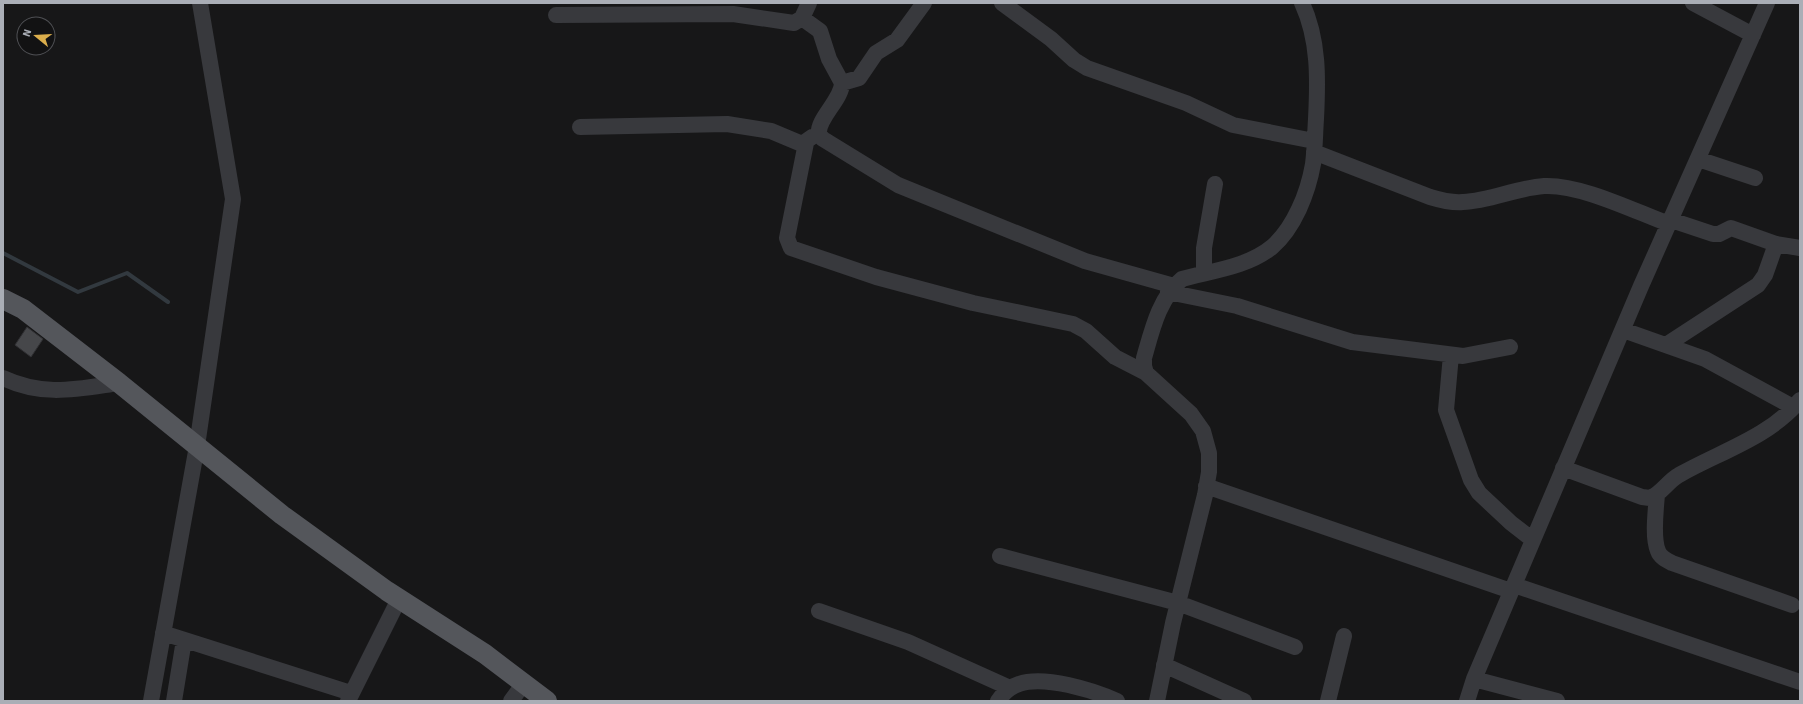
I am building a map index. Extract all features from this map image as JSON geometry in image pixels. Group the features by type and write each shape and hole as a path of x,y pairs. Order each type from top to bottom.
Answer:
{"main road":[{"path":"3,299 23,309 119,383 282,515 399,599 485,654 547,701"}],"street":[{"path":"150,701 197,446 233,198 200,3"},
{"path":"556,14 733,14 794,23 802,18 809,3"},
{"path":"842,83 859,78 876,53 897,40 924,3"},
{"path":"1002,3 1051,39 1074,60 1087,68 1186,102 1233,125 1314,146 1430,197 1447,201 1478,201 1512,190 1544,186 1561,187 1603,199 1670,222 1713,234 1719,234 1731,228 1776,244 1800,248"},
{"path":"1146,373 1144,358 1171,289 1182,280 1240,264 1258,256 1280,238 1292,222 1304,196 1313,164 1318,79 1315,42 1302,3"},
{"path":"1693,3 1753,35"},
{"path":"1467,701 1474,679 1563,468 1767,3"},
{"path":"580,127 727,124 771,131 802,144 806,143 819,132 840,92 842,83 829,59 820,31 802,18"},
{"path":"819,132 823,139 898,185 1086,261 1171,289 1237,306 1352,342 1450,355 1474,355 1510,347"},
{"path":"806,143 787,238 791,248 876,277 958,299 1073,324 1086,331 1116,357 1146,373 1191,414 1203,431 1209,453 1209,472 1178,603 1157,701"},
{"path":"1698,159 1755,178"},
{"path":"1204,273 1204,248 1215,184"},
{"path":"1666,345 1758,286 1765,275 1776,244"},
{"path":"1563,468 1642,497 1650,498 1657,494 1675,477 1759,433 1798,403 1705,359 1623,330"},
{"path":"1450,355 1446,410 1471,480 1479,493 1511,523 1533,540"},
{"path":"3,378 25,386 52,391 119,383"},
{"path":"1206,486 1800,682"},
{"path":"1657,494 1656,542 1658,552 1663,558 1672,563 1792,605"},
{"path":"1000,556 1178,603 1295,647"},
{"path":"163,633 350,697 399,599"},
{"path":"819,611 908,642 1010,688"},
{"path":"1328,701 1344,636"},
{"path":"174,701 184,640"},
{"path":"1164,665 1244,701"},
{"path":"1474,679 1557,701"},
{"path":"998,701 1010,688 1031,681 1043,681 1089,691 1117,701"},
{"path":"511,701 524,683"}],"building":[{"path":"27,327 43,339 31,357 15,345"}],"waterway":[{"path":"3,253 78,292 127,273 168,302"}]}
